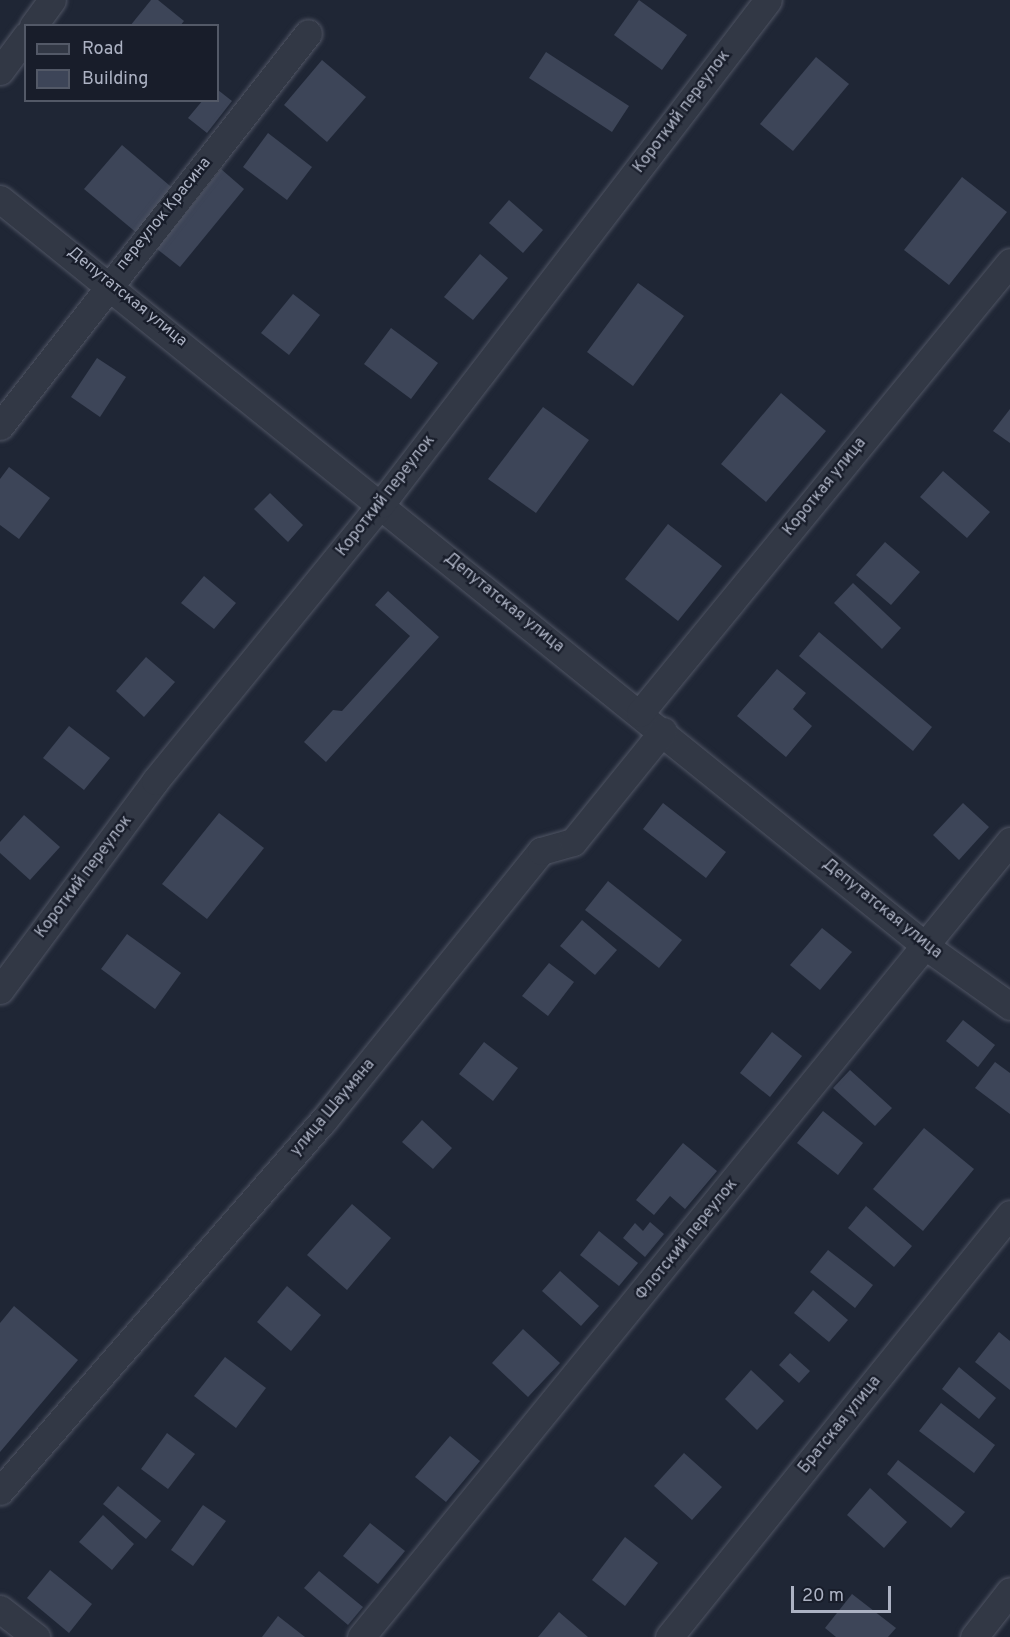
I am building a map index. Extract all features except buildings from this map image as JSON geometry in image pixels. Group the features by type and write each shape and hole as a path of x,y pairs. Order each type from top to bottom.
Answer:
{"street":[{"path":"34,24 52,0"},
{"name":"Короткий переулок","path":"0,990 155,781 381,504 768,0"},
{"name":"переулок Красина","path":"0,426 109,282 308,33"},
{"path":"0,70 24,39"},
{"name":"Депутатская улица","path":"0,199 109,282 927,947 1010,1006"},
{"name":"Короткая улица","path":"640,713 1010,262"},
{"name":"улица Шаумяна","path":"0,1491 323,1121 540,851 573,842 663,731"},
{"name":"Флотский переулок","path":"361,1637 927,947 1010,841"},
{"name":"Братская улица","path":"669,1637 1010,1214"},
{"path":"974,1637 1010,1591"},
{"path":"0,1609 36,1637"}]}
